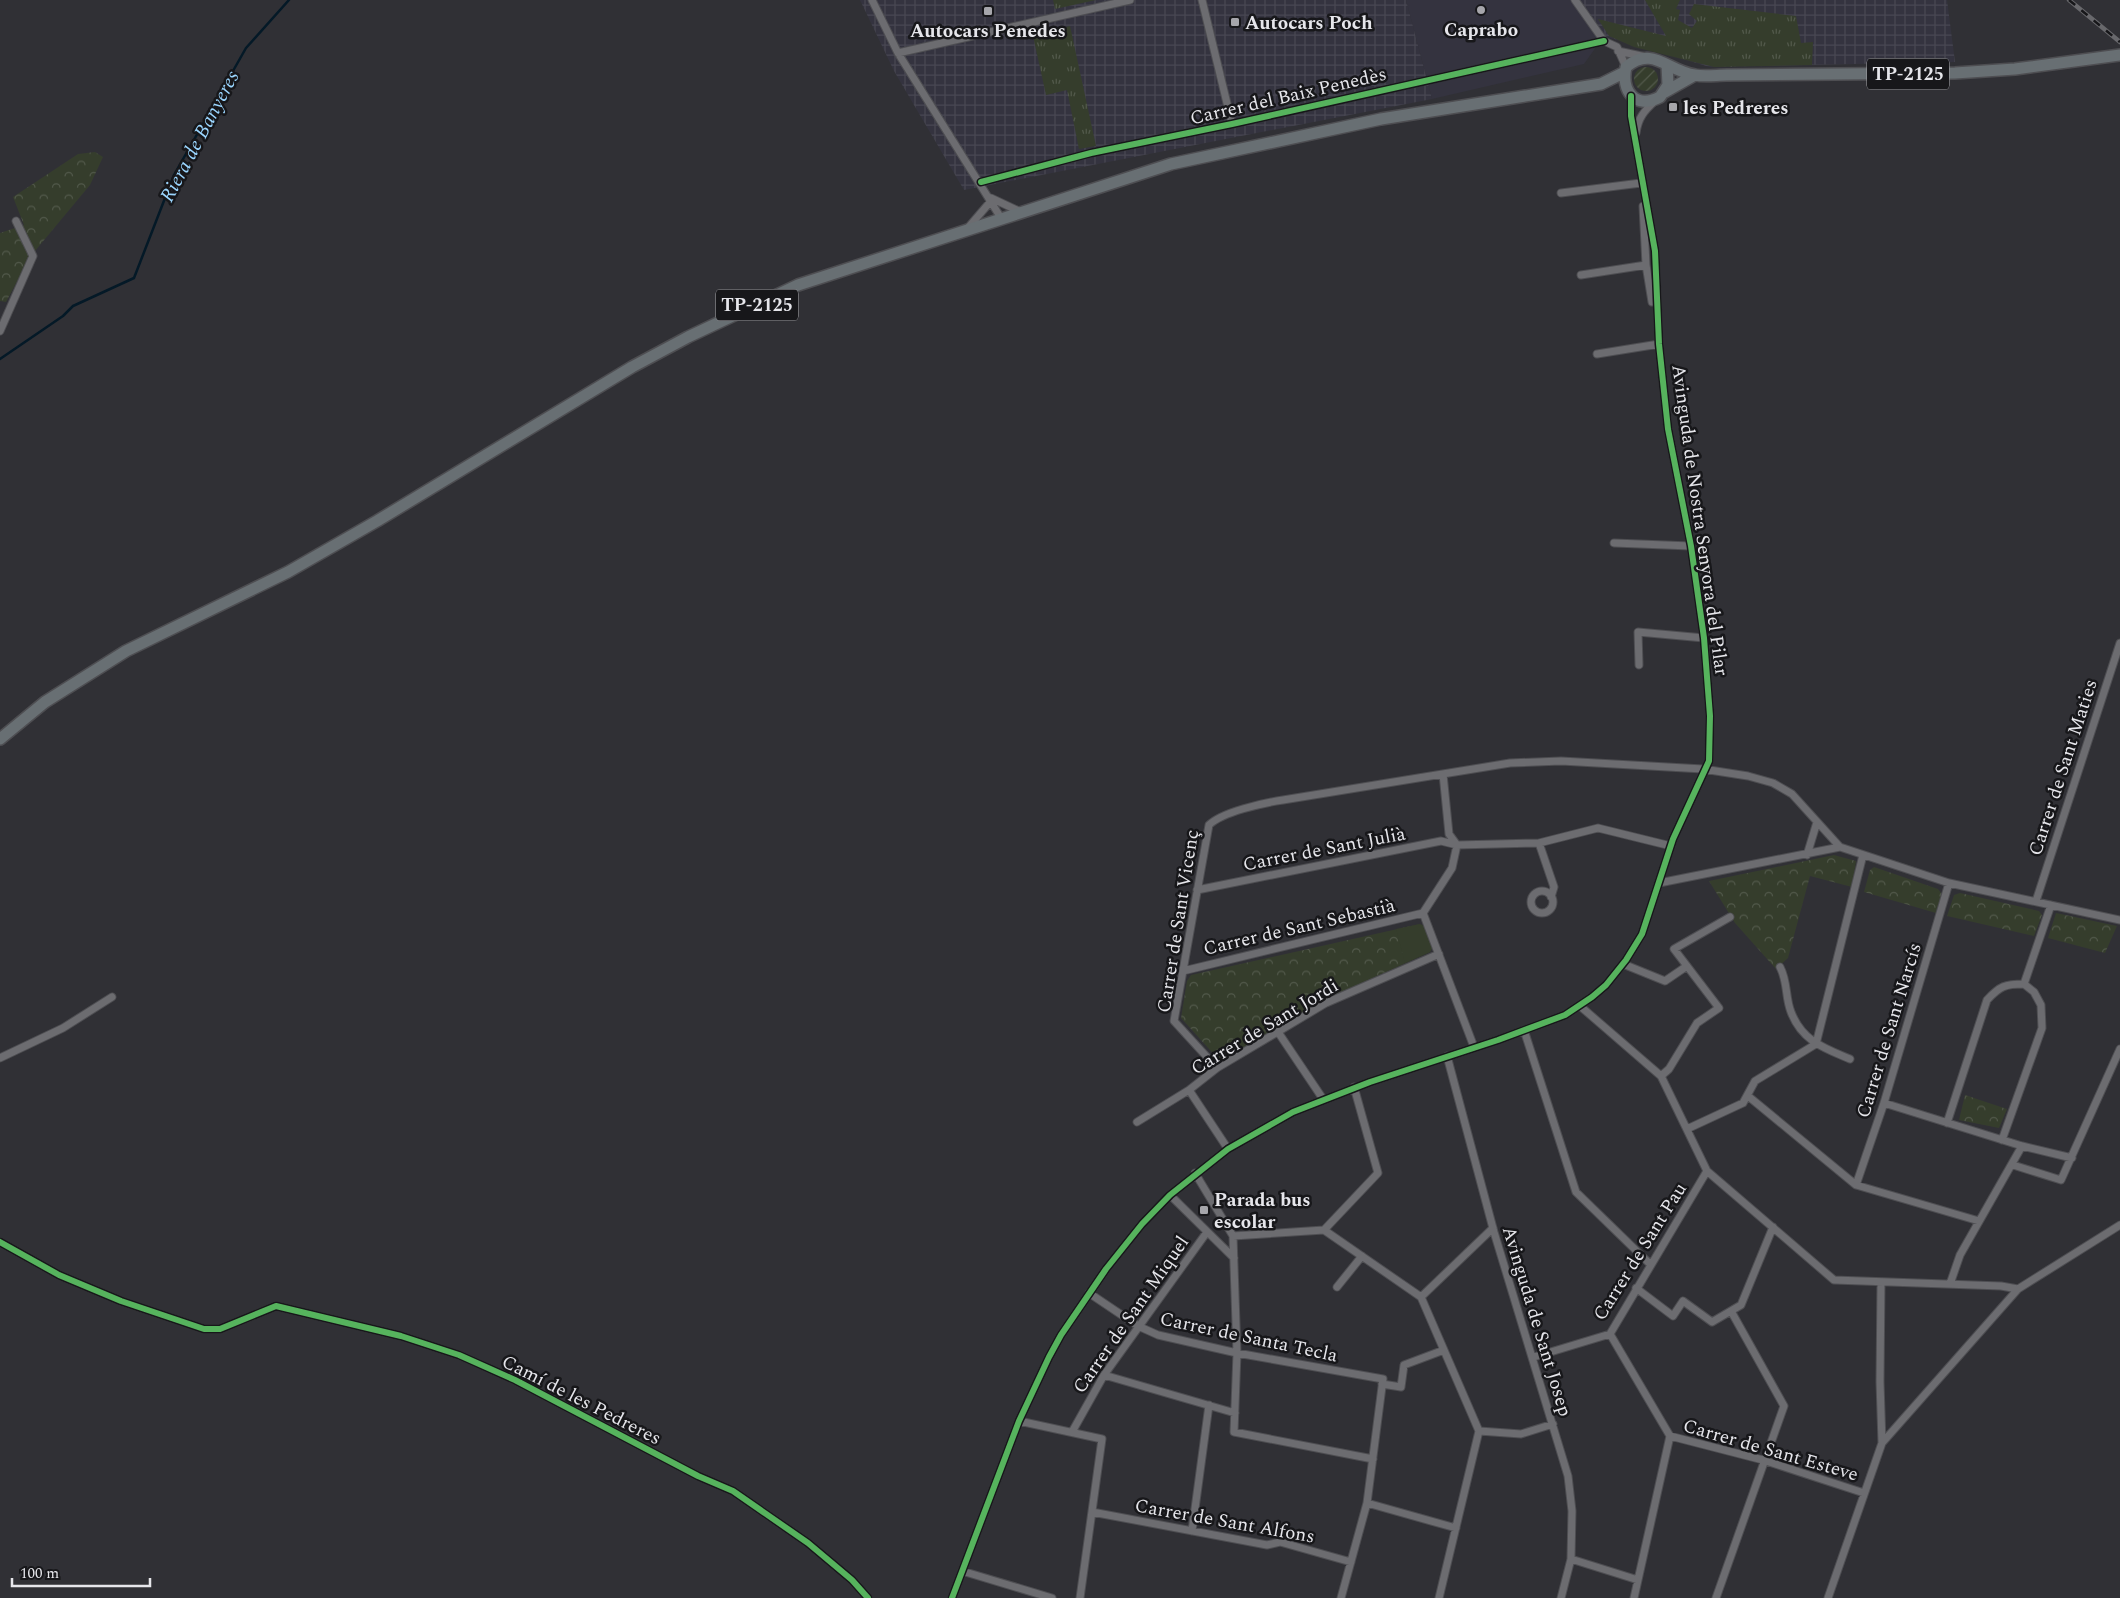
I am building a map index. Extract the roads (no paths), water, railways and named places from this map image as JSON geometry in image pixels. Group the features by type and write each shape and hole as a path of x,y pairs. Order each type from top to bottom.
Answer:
{"main road":[{"name":"TP-2125","path":"0,740 45,702 96,668 138,644 264,584 330,549 632,367 688,337 798,286 1001,218 1180,162 1381,119 1601,84 1626,69 1638,58 1653,58 1667,66 1695,75 1956,73 2015,69 2120,55"},
{"path":"1661,96 1669,81 1667,66"},
{"path":"1626,69 1624,81 1629,93"},
{"name":"TP-2125","path":"1601,84 1629,93 1643,102 1661,96 1695,75"}],"street":[{"path":"872,0 898,53 981,182 1001,218"},
{"path":"898,53 1130,0"},
{"path":"1202,0 1232,124"},
{"path":"1575,0 1604,41 1617,47 1626,69"},
{"name":"Carrer del Baix Penedès","path":"981,182 1092,153 1232,124 1604,41"},
{"path":"1618,51 1646,57"},
{"name":"Avinguda de Nostra Senyora del Pilar","path":"1629,93 1641,183 1655,251 1659,344"},
{"name":"Avinguda de Nostra Senyora del Pilar","path":"1635,141 1638,122 1644,110 1661,96"},
{"path":"1561,193 1641,183"},
{"name":"Avinguda de Nostra Senyora del Pilar","path":"952,1598 1019,1421 1049,1357 1089,1293 1124,1245 1170,1195 1195,1173 1228,1149 1267,1125 1323,1099 1565,1015 1580,1006 1606,985 1623,964 1642,934 1671,846 1703,769 1709,761 1710,748 1704,638 1691,546 1668,429 1659,344 1646,264 1641,183"},
{"path":"990,199 1021,212"},
{"path":"965,230 990,199"},
{"path":"0,331 33,256 16,221"},
{"path":"1581,275 1646,264"},
{"path":"1597,354 1659,344"},
{"path":"1614,543 1691,546"},
{"path":"1639,665 1638,632 1704,638"},
{"name":"Carrer de Sant Maties","path":"2036,901 2117,661 2120,643"},
{"name":"Carrer de Sant Vicenç","path":"1218,1068 1174,1021 1209,825 1215,820 1266,803 1510,764 1561,762 1703,769 1748,776 1773,783 1792,794 1840,847"},
{"path":"1443,774 1449,834 1457,845 1452,868 1423,913 1474,1047"},
{"path":"1807,855 1817,822"},
{"name":"Carrer de Sant Julià","path":"1198,890 1441,841 1457,845 1539,843 1598,828 1671,846"},
{"path":"1539,843 1554,887 1549,895"},
{"path":"1659,883 1840,847 1949,884 2119,917"},
{"path":"1686,1129 1743,1103 1755,1082 1816,1044 1864,855"},
{"name":"Carrer de Sant Narcís","path":"1856,1185 1884,1103 1949,884"},
{"path":"2024,984 2051,905"},
{"name":"Carrer de Sant Sebastià","path":"1183,970 1423,913"},
{"path":"1661,1076 1669,1069 1697,1023 1719,1008 1702,983 1674,949 1730,917"},
{"name":"Carrer de Sant Jordi","path":"1137,1122 1189,1090 1218,1068 1326,1003 1439,954"},
{"path":"1623,964 1665,981 1687,966"},
{"path":"1780,967 1785,977 1791,1012 1808,1040 1850,1059"},
{"path":"1947,1123 1987,1000 1999,988 2011,984 2024,984 2034,992 2041,1005 2042,1028 2002,1140"},
{"path":"0,1058 63,1028 112,997"},
{"path":"1580,1006 1661,1076 1707,1171 1834,1280 1950,1284 2018,1289"},
{"path":"1524,1030 1576,1192 1650,1264"},
{"path":"1278,1032 1323,1099"},
{"path":"2013,1165 2060,1180 2072,1158 2120,1049"},
{"name":"Avinguda de Sant Josep","path":"1447,1056 1493,1228 1534,1358 1568,1476 1572,1511 1571,1559 1561,1598"},
{"path":"1324,1230 1378,1173 1354,1088"},
{"path":"1189,1090 1228,1149"},
{"path":"1748,1096 1856,1185 1870,1191 1979,1221"},
{"path":"1884,1103 2022,1146 2072,1158"},
{"path":"1950,1284 1960,1254 2013,1165 2022,1146"},
{"name":"Carrer de Sant Pau","path":"1534,1358 1610,1334 1707,1171"},
{"path":"1195,1173 1233,1236 1237,1353 1234,1432 1373,1459"},
{"path":"1170,1195 1234,1258"},
{"path":"1828,1598 1882,1443 2018,1289 2120,1225"},
{"path":"1636,1288 1673,1316 1683,1301 1712,1322 1741,1305 1773,1227"},
{"path":"1421,1297 1493,1228"},
{"path":"1233,1236 1324,1230 1421,1297 1478,1431 1439,1598"},
{"name":"Carrer de Sant Miquel","path":"1072,1432 1104,1375 1207,1232"},
{"name":"Camí de les Pedreres","path":"0,1242 68,1279 121,1301 204,1329 220,1329 276,1306 401,1336 459,1355 515,1380 698,1476 732,1491 808,1543 852,1580 868,1598"},
{"path":"1337,1287 1362,1256"},
{"path":"1881,1282 1880,1382 1882,1443"},
{"name":"Carrer de Santa Tecla","path":"1089,1293 1138,1326 1158,1335 1237,1353 1383,1381 1401,1387 1404,1364 1444,1350"},
{"path":"1716,1598 1763,1460 1784,1406 1731,1311"},
{"path":"1610,1334 1670,1436 1634,1598"},
{"path":"1104,1375 1235,1412"},
{"path":"1340,1598 1367,1503 1383,1381"},
{"path":"1192,1530 1209,1405"},
{"path":"1019,1421 1102,1439 1080,1598"},
{"path":"1478,1431 1522,1434 1553,1424"},
{"name":"Carrer de Sant Esteve","path":"1670,1436 1763,1460 1864,1493"},
{"path":"1367,1503 1456,1528"},
{"name":"Carrer de Sant Alfons","path":"1092,1512 1267,1544 1280,1542 1351,1562"},
{"path":"1571,1559 1638,1580"},
{"path":"962,1571 1052,1598"}],"waterway":[{"name":"Riera de Banyeres","path":"0,359 63,316 73,306 134,278 174,175 246,48 289,0"}],"railway":[{"path":"2069,0 2120,42"}],"place":[{"name":"Caprabo","path":"1481,10"},
{"name":"Autocars Penedes","path":"988,11"},
{"name":"Autocars Poch","path":"1235,22"},
{"name":"les Pedreres","path":"1673,107"},
{"name":"Parada bus escolar","path":"1204,1210"}]}
